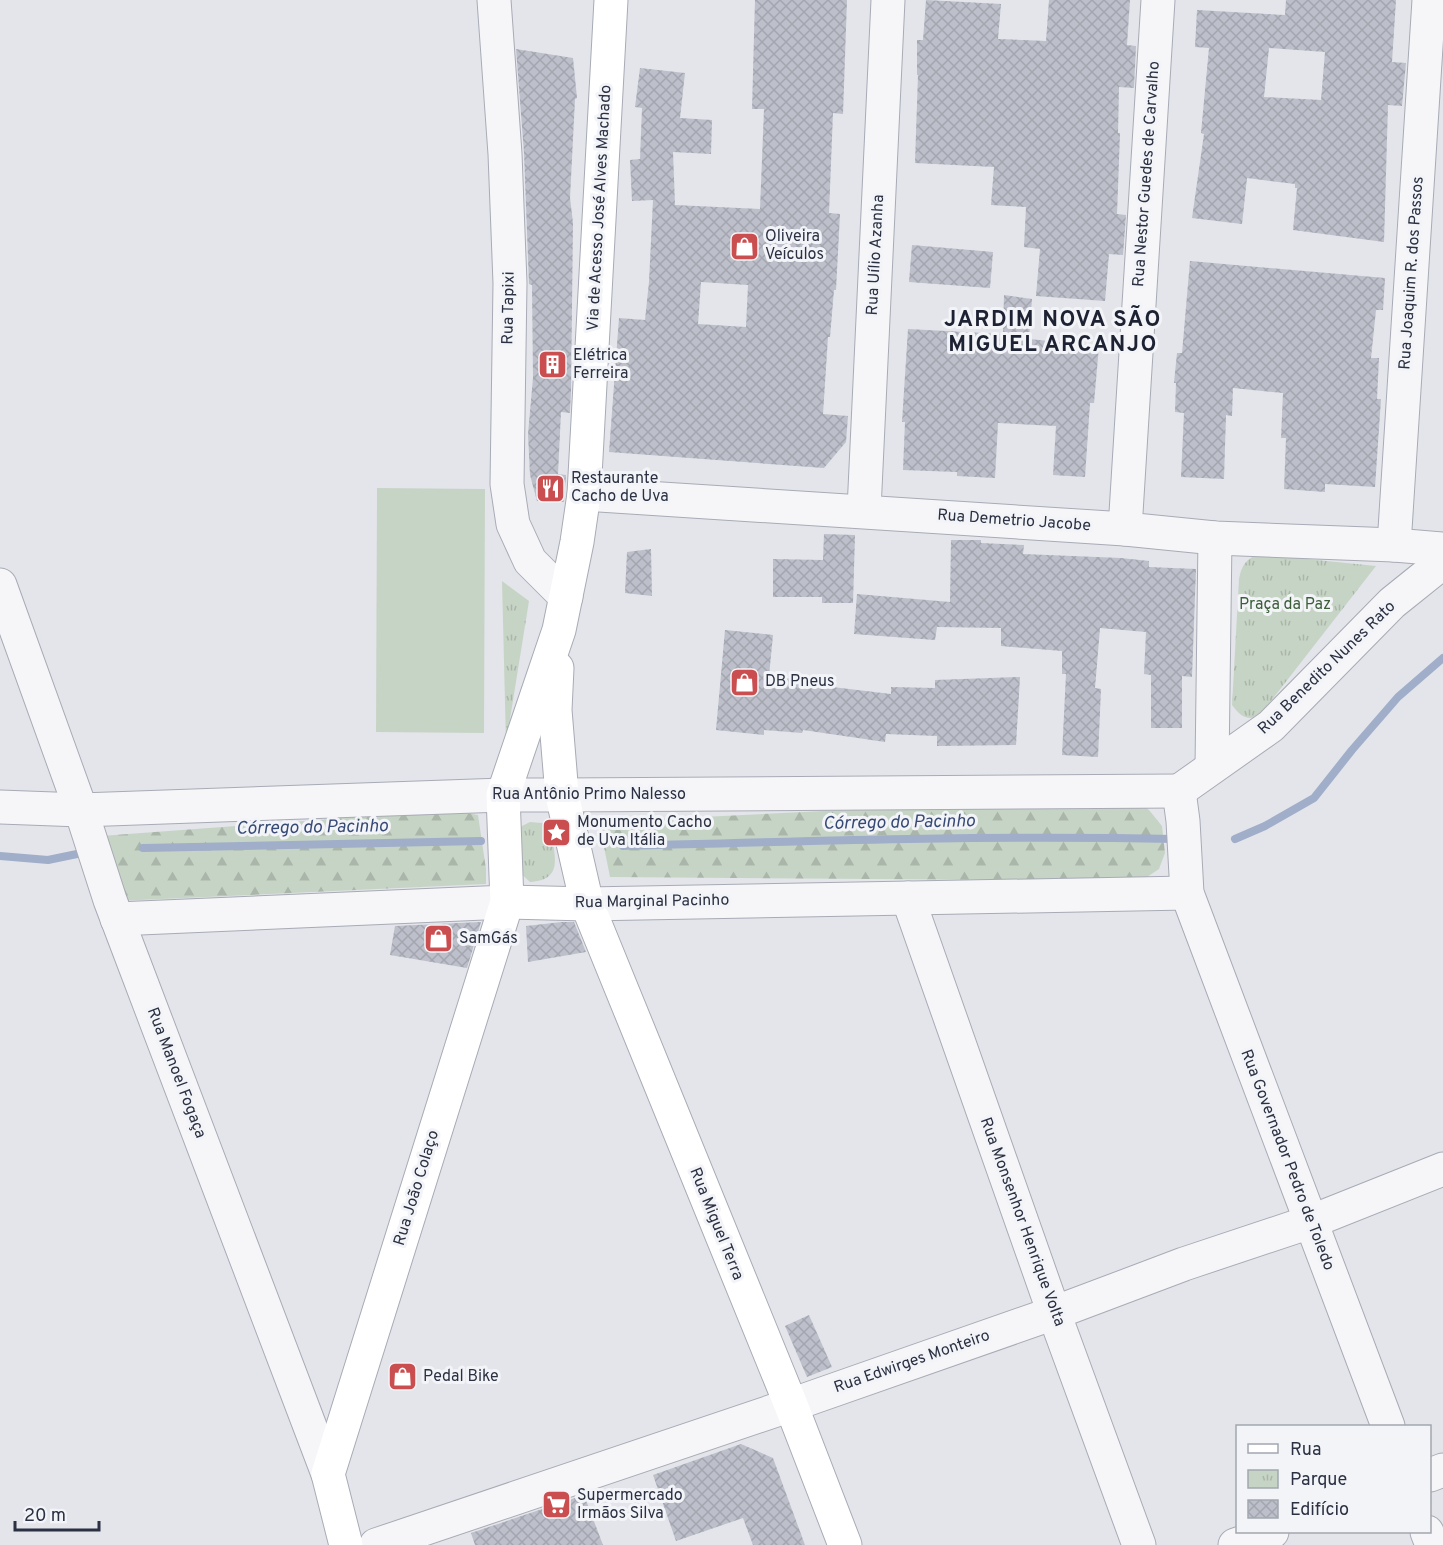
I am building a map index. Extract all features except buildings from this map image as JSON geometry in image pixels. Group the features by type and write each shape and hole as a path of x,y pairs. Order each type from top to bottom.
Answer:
{"main road":[{"name":"Via de Acesso José Alves Machado","path":"559,630 584,494 611,0"},
{"path":"504,802 559,630"},
{"name":"Rua Miguel Terra","path":"559,630 555,710 565,807 584,892 791,1405 845,1545"},
{"name":"Rua João Colaço","path":"328,1474 507,892 504,802"},
{"name":"Rua Marginal Pacinho","path":"507,892 584,892"},
{"name":"Rua Manoel Fogaça","path":"328,1474 346,1545"}],"street":[{"name":"Rua Tapixi","path":"494,0 505,154 510,283 507,484 513,524 530,561 566,597"},
{"name":"Rua Uílio Azanha","path":"864,510 888,0"},
{"name":"Rua Nestor Guedes de Carvalho","path":"1125,529 1158,0"},
{"name":"Rua Joaquim R. dos Passos","path":"1394,545 1430,0"},
{"name":"Rua Demetrio Jacobe","path":"584,494 864,510 1125,529 1215,538 1443,549"},
{"path":"1212,767 1215,538"},
{"name":"Rua Benedito Nunes Rato","path":"1181,806 1212,767 1271,726 1392,603 1443,562"},
{"name":"Rua Manoel Fogaça","path":"2,593 114,909 328,1474"},
{"name":"Rua Antônio Primo Nalesso","path":"0,807 83,818 504,802 565,807 1181,806"},
{"name":"Rua Governador Pedro de Toledo","path":"1181,806 1187,893 1388,1425"},
{"name":"Rua Marginal Pacinho","path":"114,909 507,892"},
{"name":"Rua Marginal Pacinho","path":"584,892 908,898 1187,893"},
{"name":"Rua Monsenhor Henrique Volta","path":"908,898 1054,1313 1139,1545"},
{"name":"Rua Edwirges Monteiro","path":"376,1545 791,1405 1054,1313 1184,1264 1310,1222 1443,1169"},
{"path":"1235,1545 1269,1533"}],"green space":[{"path":"377,488 485,489 484,733 376,732"},
{"name":"Praça da Paz","path":"1259,554 1376,566 1260,715 1248,718 1241,715 1232,705 1239,579 1245,564"},
{"path":"502,581 529,601 506,744"},
{"path":"1107,797 1137,801 1149,810 1162,826 1165,853 1159,869 1141,881 610,877 599,822"},
{"path":"451,810 478,815 486,884 118,901 101,836"},
{"path":"530,822 542,823 551,830 555,865 548,877 530,882 517,870 516,829"}],"waterway":[{"name":"Córrego do Pacinho","path":"1235,839 1265,826 1314,798 1398,697 1443,658"},
{"name":"Córrego do Pacinho","path":"623,846 968,838 1175,839"},
{"name":"Córrego do Pacinho","path":"143,848 481,841"},
{"name":"Córrego do Pacinho","path":"0,856 48,860 77,854"}],"place":[{"name":"Oliveira Veículos","path":"744,246"},
{"name":"Elétrica Ferreira","path":"552,365"},
{"name":"Restaurante Cacho de Uva","path":"550,488"},
{"name":"DB Pneus","path":"744,682"},
{"name":"Monumento Cacho de Uva Itália","path":"556,832"},
{"name":"SamGás","path":"438,939"},
{"name":"Pedal Bike","path":"402,1377"},
{"name":"Supermercado Irmãos Silva","path":"556,1505"}],"district":[{"name":"JARDIM NOVA SÃO MIGUEL ARCANJO","path":"1053,332"}]}
